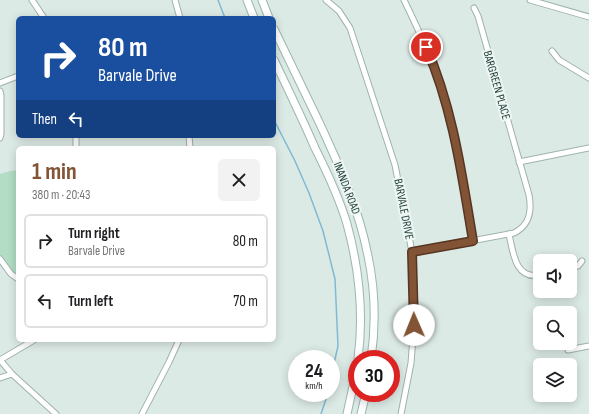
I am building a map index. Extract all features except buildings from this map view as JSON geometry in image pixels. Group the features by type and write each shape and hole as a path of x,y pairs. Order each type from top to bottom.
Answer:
{"main road":[{"path":"247,0 253,16"},
{"path":"262,0 268,16"},
{"name":"INANDA ROAD","path":"276,33 335,156 355,206 368,256 373,289 374,319 372,350"},
{"name":"INANDA ROAD","path":"276,64 332,183 346,222 358,273 361,324 359,350"},
{"path":"348,414 350,402"},
{"path":"361,414 364,402"}],"street":[{"path":"32,0 43,16"},
{"path":"175,0 179,16"},
{"name":"BARVALE DRIVE","path":"326,0 340,11 352,34 395,165 412,252 509,234 518,231 523,227 530,214 529,195 519,162"},
{"path":"404,0 431,59 448,109 458,154 473,241"},
{"path":"530,0 589,17"},
{"name":"BARGREEN PLACE","path":"474,8 478,16 519,162"},
{"path":"552,51 559,60 589,78"},
{"path":"0,83 16,77"},
{"path":"0,91 0,138"},
{"path":"519,162 589,148"},
{"path":"509,234 517,265 526,274 533,275"},
{"path":"401,414 411,363 414,325 412,252"},
{"path":"0,259 11,274 16,278"},
{"path":"577,266 582,261"},
{"path":"31,342 0,360 12,374 56,414"},
{"path":"142,414 178,342"},
{"path":"577,348 589,346"},
{"path":"0,378 12,374"}],"green space":[{"path":"16,170 16,275 0,257 0,174"}],"waterway":[{"path":"218,0 224,16"},
{"path":"276,124 295,161 323,231 335,279 337,350"},
{"path":"321,414 325,402"}],"route":[{"path":"414,325 412,252 473,241 458,154 448,109 426,47"}]}
